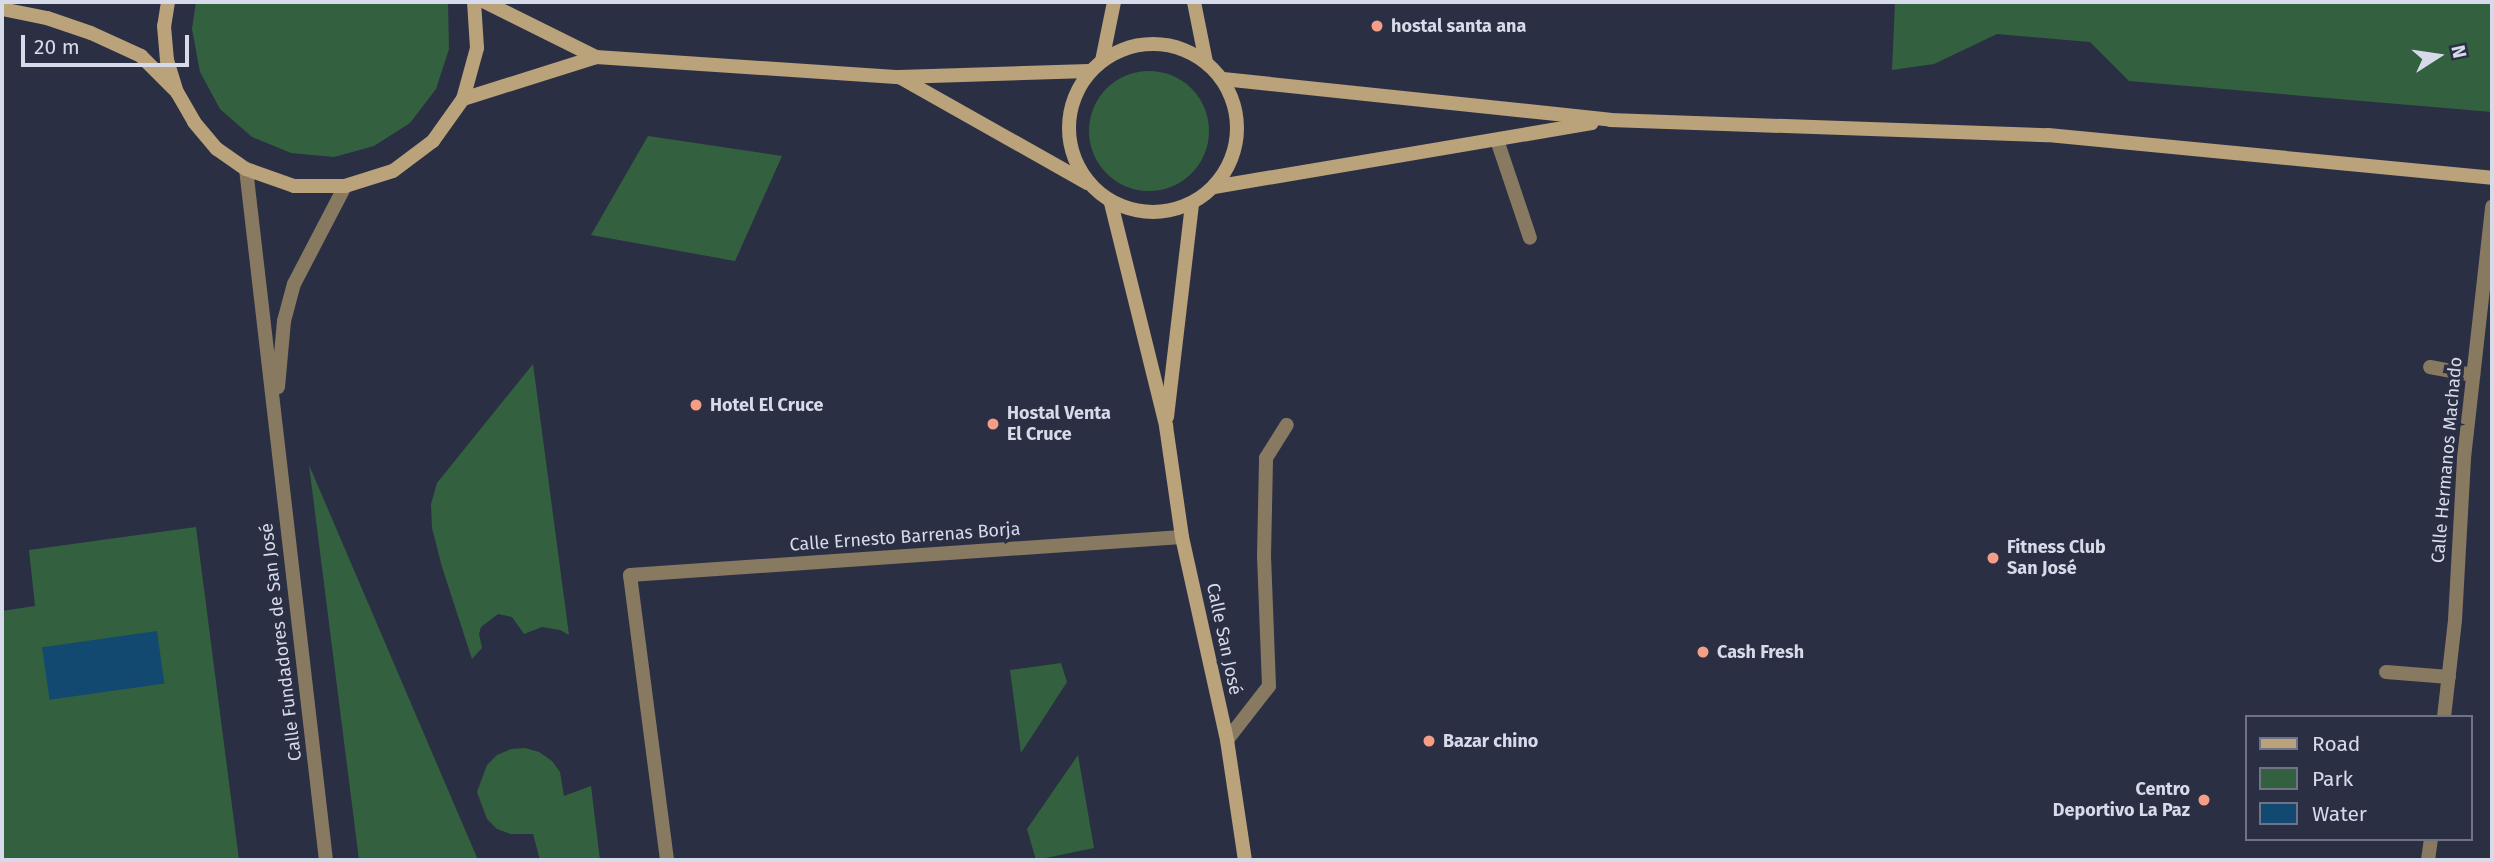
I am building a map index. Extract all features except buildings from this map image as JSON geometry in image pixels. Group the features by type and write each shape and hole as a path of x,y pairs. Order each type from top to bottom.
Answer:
{"main road":[{"path":"168,2 164,26 167,60 177,92 194,122 217,149 246,169 294,186 345,186 393,171 433,141 463,99 477,48 474,2"},
{"path":"485,2 596,57"},
{"path":"1102,61 1114,2"},
{"path":"1194,2 1206,62"},
{"path":"2,9 69,25 141,56 177,92"},
{"path":"899,77 1089,185 1111,203 1137,212 1165,213 1192,204 1214,187 1230,163 1237,135 1234,106 1223,79 1206,62 1186,50 1164,44 1140,44 1112,53 1089,71 1076,92 1069,116 1069,140 1076,164 1089,185"},
{"path":"463,99 596,57 899,77 1089,71"},
{"path":"1223,79 1610,120 2048,135 2492,178"},
{"path":"1214,187 1610,120"},
{"path":"1111,203 1166,426"},
{"path":"1166,426 1192,204"},
{"name":"Calle San José","path":"1166,426 1182,537 1227,740 1245,860"}],"street":[{"path":"1497,140 1531,238"},
{"name":"Calle Fundadores de San José","path":"246,169 326,860"},
{"name":"Calle Fundadores de San José","path":"275,419 284,321 294,285 345,186"},
{"name":"Calle Hermanos Machado","path":"2444,715 2455,621 2464,458 2488,276 2492,207"},
{"path":"2430,367 2473,375"},
{"path":"1227,740 1269,686 1264,556 1266,458 1287,425"},
{"name":"Calle Ernesto Barrenas Borja","path":"667,860 630,575 1182,537"},
{"path":"2386,672 2449,677"},
{"path":"2428,860 2431,841"}],"green space":[{"path":"196,2 448,2 449,49 436,89 410,123 374,146 334,157 291,153 252,137 220,109 200,72 192,29"},
{"path":"1895,2 2492,2 2492,112 2129,81 2090,42 1997,34 1934,64 1892,70"},
{"path":"1149,71 1172,75 1192,88 1205,108 1209,131 1205,154 1192,174 1172,187 1149,191 1126,187 1106,174 1093,154 1089,131 1093,108 1106,88 1126,75"},
{"path":"648,136 782,156 735,261 591,235"},
{"path":"533,364 569,635 560,630 542,627 524,634 512,617 498,614 481,627 479,634 482,648 472,659 442,567 432,528 431,504 437,483"},
{"path":"309,465 478,860 359,860"},
{"path":"196,527 239,860 2,860 2,611 35,606 29,550"},
{"path":"1061,663 1067,682 1021,753 1010,670"},
{"path":"525,748 539,752 552,761 560,772 564,796 591,786 600,860 540,860 533,834 511,834 497,829 487,819 477,792 487,765 497,755 511,749"},
{"path":"1078,755 1094,848 1036,860 1027,829"}],"water":[{"path":"157,631 164,683 50,700 42,647"}],"place":[{"name":"hostal santa ana","path":"1377,26"},
{"name":"Hotel El Cruce","path":"696,405"},
{"name":"Hostal Venta El Cruce","path":"993,424"},
{"name":"Fitness Club San José","path":"1993,558"},
{"name":"Cash Fresh","path":"1703,652"},
{"name":"Bazar chino","path":"1429,741"},
{"name":"Centro Deportivo La Paz","path":"2204,800"}]}
